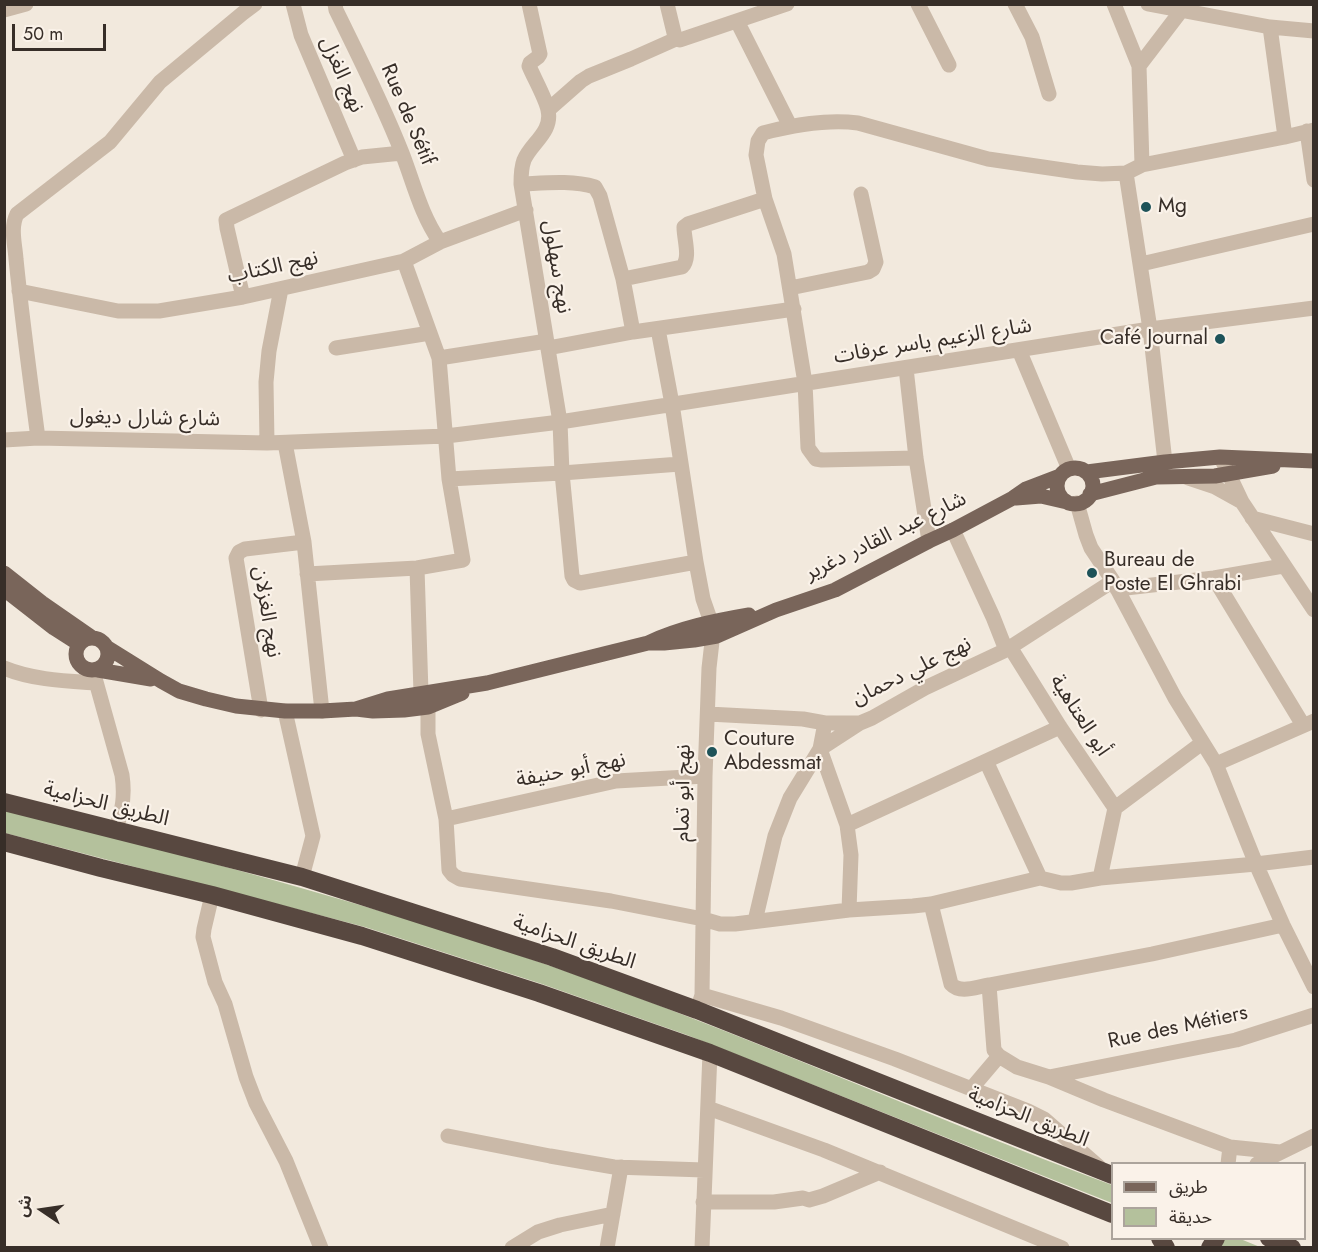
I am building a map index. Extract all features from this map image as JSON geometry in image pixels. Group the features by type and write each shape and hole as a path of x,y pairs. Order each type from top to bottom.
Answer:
{"highway":[{"name":"الطريق الحزامية","path":"4,802 302,878 699,1003 1109,1174"},
{"path":"4,842 362,936 539,993 710,1053 1111,1213"},
{"path":"1272,1240 1292,1248"}],"main road":[{"path":"1087,472 1220,457 1308,461"},
{"path":"1090,494 1156,477 1215,476 1308,461"},
{"path":"1075,468 1087,472 1092,487 1087,499 1072,503 1061,497 1057,490 1057,483 1064,472 1075,468"},
{"name":"شارع عبد القادر دغرير","path":"85,641 101,640 108,648 178,690 236,706 285,711 356,709 388,711 487,683 648,643 664,643 835,590 953,530 1026,489 1064,472"},
{"name":"شارع عبد القادر دغرير","path":"1013,498 1041,496 1072,503"},
{"path":"4,573 85,641"},
{"path":"4,589 46,621 85,641"},
{"path":"85,641 75,655 83,668 96,674 106,663 108,648"},
{"name":"شارع عبد القادر دغرير","path":"96,674 161,681"}],"street":[{"path":"4,10 26,4"},
{"path":"38,438 19,291 10,261 17,214 110,142 160,82 255,4"},
{"name":"نهج الغزل","path":"293,4 301,35 354,160"},
{"name":"Rue de Sétif","path":"334,4 402,153 424,217 440,242"},
{"path":"529,4 540,54 529,66 548,110 580,81 589,76 678,39 787,4"},
{"path":"667,4 678,39"},
{"path":"918,4 949,65"},
{"path":"1015,4 1032,37 1049,94"},
{"path":"1114,4 1139,66 1142,165"},
{"path":"1148,4 1270,27 1314,31"},
{"path":"1139,66 1181,11"},
{"path":"737,21 790,126"},
{"path":"1270,27 1285,137"},
{"name":"نهج سهلول","path":"548,110 548,126 527,153 523,162 521,184 560,422 562,473 572,576 580,583 696,562"},
{"path":"916,458 822,460 816,459 808,448 805,383 794,309 784,254 765,199 756,155 758,141 764,133 790,126 849,122 988,159 1102,174 1126,173 1142,165 1310,130 1314,180"},
{"path":"243,297 226,220 354,160 362,157 402,153"},
{"path":"1126,173 1150,329 1165,462"},
{"path":"521,184 565,183 595,187 600,196 623,279 633,332"},
{"path":"790,288 868,272 873,269 876,262 861,194"},
{"path":"623,279 682,267 687,260 684,227 765,199"},
{"name":"نهج الكتاب","path":"19,291 118,311 159,311 243,297 404,261 440,242 526,210"},
{"path":"4,215 13,235"},
{"path":"1141,264 1314,224"},
{"path":"307,573 417,568 463,561 449,479 439,358 404,261"},
{"path":"267,443 266,382 269,351 281,289"},
{"name":"شارع الزعيم ياسر عرفات","path":"446,436 560,422 1150,329 1314,308"},
{"path":"439,358 794,309"},
{"name":"نهج أبو تمام","path":"658,329 707,630 709,668 699,1003"},
{"path":"336,348 430,333"},
{"path":"1019,350 1064,472"},
{"path":"906,368 916,458 929,541"},
{"name":"شارع شارل ديغول","path":"4,440 38,438 285,443 446,436"},
{"path":"285,443 304,542 322,711"},
{"path":"1220,457 1242,502 1314,610"},
{"path":"449,479 680,464"},
{"path":"1184,477 1215,487 1242,502"},
{"path":"1072,503 1091,548 1115,585 1175,698 1216,764 1283,926 1314,987"},
{"path":"1252,518 1314,534"},
{"name":"أبو العتاهية","path":"953,530 1008,648 1115,808"},
{"name":"نهج الغزلان","path":"261,710 236,558 238,552 245,549 304,542"},
{"name":"نهج علي دحمان","path":"708,714 803,719 825,723 860,723 925,688 1008,648 1115,585 1214,579 1283,566"},
{"path":"417,568 419,701 446,819 449,870 460,879 611,901 720,924 735,924 849,910 930,904 1040,878 1071,883 1100,878 1314,857"},
{"path":"1214,579 1308,723 1216,764"},
{"path":"4,668 54,680 96,674 124,785 123,806 116,830"},
{"path":"285,711 313,837 302,878"},
{"path":"755,921 775,836 790,798 819,749 825,723"},
{"path":"819,749 860,723"},
{"path":"847,825 1060,727"},
{"path":"1100,878 1115,808 1202,742"},
{"path":"819,749 847,825 851,855 849,910"},
{"path":"986,761 1040,878"},
{"name":"نهج أبو حنيفة","path":"446,819 616,781 705,776"},
{"path":"212,895 203,937 215,982 225,1004 256,1103 286,1161 321,1248"},
{"path":"930,904 951,984 961,990 1152,954 1283,926"},
{"path":"989,985 994,1050 999,1056 1017,1067 1230,1146 1281,1155"},
{"path":"699,1003 780,1018 895,1059 1028,1111 1044,1119 1109,1174"},
{"name":"Rue des Métiers","path":"1049,1077 1236,1040 1314,1015"},
{"path":"702,1248 710,1053"},
{"path":"971,1089 999,1056"},
{"path":"708,1108 824,1150 1052,1246"},
{"path":"448,1136 621,1167 704,1170"},
{"path":"1262,1162 1281,1155 1313,1137"},
{"path":"1228,1162 1230,1146"},
{"path":"607,1248 621,1167"},
{"path":"703,1202 774,1202 803,1198 809,1200 880,1173"},
{"path":"512,1248 538,1232 613,1214"}],"green space":[{"path":"4,808 209,862 481,942 690,1017 1111,1185 1111,1203 687,1035 542,984 365,927 5,833"},
{"path":"1224,1240 1243,1240 1260,1247 1224,1248 1221,1246"}],"place":[{"name":"Mg","path":"1146,207"},
{"name":"Café Journal","path":"1220,339"},
{"name":"Bureau de Poste El Ghrabi","path":"1092,573"},
{"name":"Couture Abdessmat","path":"712,752"}]}
